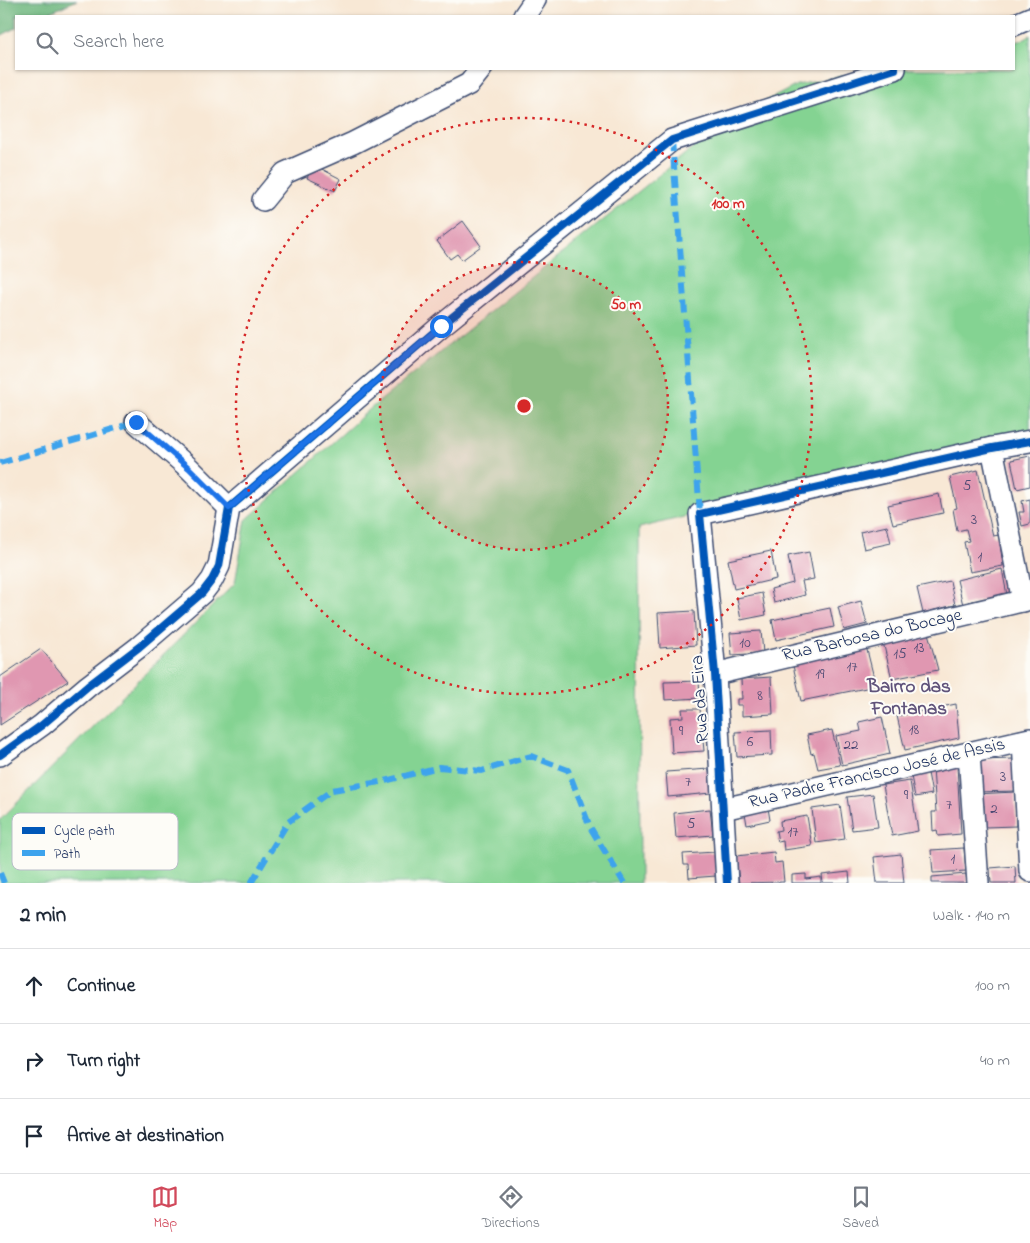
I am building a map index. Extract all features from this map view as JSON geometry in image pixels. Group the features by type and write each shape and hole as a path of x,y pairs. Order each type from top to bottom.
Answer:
{"street":[{"path":"525,15 535,0"},
{"path":"1015,25 1030,18"},
{"path":"263,200 285,173 353,143 468,84 480,70"},
{"path":"0,755 42,725 88,686 139,647 202,593 212,580 219,566 229,508 441,326 672,140 892,70"},
{"path":"136,422 189,468 229,508"},
{"path":"1027,600 992,448 1030,441"},
{"name":"Rua da Eira","path":"728,883 715,674 700,514 992,448"},
{"name":"Rua Barbosa do Bocage","path":"715,674 1027,600"},
{"path":"1027,740 1030,871"},
{"name":"Rua Padre Francisco José de Assis","path":"723,809 1027,740"},
{"path":"969,754 978,883"}],"green space":[{"path":"0,0 77,0 44,15 15,15 15,28 0,36"},
{"path":"1030,35 1030,432 639,528 640,883 0,883 0,820 235,583 246,520 370,409 722,124 797,85 872,70 1015,70 1015,42"}],"building":[{"path":"314,165 341,179 335,191 307,178"},
{"path":"463,221 481,246 462,260 457,254 450,259 437,241"},
{"path":"1030,456 1030,486 1017,489 1011,460"},
{"path":"978,470 993,536 999,535 1003,566 970,572 964,542 969,541 966,529 957,531 953,509 957,508 950,477"},
{"path":"939,494 943,513 893,524 888,505"},
{"path":"1030,499 1030,524 1022,526 1019,512 1024,512 1022,501"},
{"path":"887,526 891,543 864,549 860,532"},
{"path":"771,551 776,579 734,589 728,560"},
{"path":"809,552 814,579 802,581 805,595 774,603 771,589 793,583 788,556"},
{"path":"1002,569 1007,595 963,605 957,580"},
{"path":"950,581 955,605 923,613 917,588"},
{"path":"762,593 766,615 741,620 737,598"},
{"path":"861,601 867,624 844,630 838,607"},
{"path":"830,608 834,627 776,640 772,620"},
{"path":"694,611 696,645 660,648 658,613"},
{"path":"761,631 763,653 732,655 730,633"},
{"path":"928,633 938,670 892,679 883,642"},
{"path":"866,646 876,686 801,701 792,661"},
{"path":"41,649 68,681 0,725 0,677"},
{"path":"771,677 773,714 742,716 742,705 737,705 737,699 742,699 741,679"},
{"path":"699,681 700,698 665,700 664,682"},
{"path":"956,704 959,738 905,750 897,716"},
{"path":"682,709 700,709 704,751 672,753 670,718 683,717"},
{"path":"882,717 890,754 842,765 836,736 861,731 859,722"},
{"path":"771,730 772,755 737,757 735,732"},
{"path":"832,730 840,765 818,769 814,753 811,754 807,735"},
{"path":"1014,759 1015,791 976,792 980,760"},
{"path":"957,766 961,834 938,836 937,830 933,831 932,812 936,812 933,768"},
{"path":"709,769 711,793 668,797 666,772"},
{"path":"928,773 932,794 915,797 911,776"},
{"path":"910,781 918,831 892,836 883,785"},
{"path":"1015,792 1016,826 985,827 984,805 976,805 976,794"},
{"path":"873,794 878,827 852,830 847,797"},
{"path":"840,805 845,839 816,843 812,809"},
{"path":"768,808 770,820 747,825 745,813"},
{"path":"710,809 713,835 676,838 674,813"},
{"path":"807,816 812,846 784,850 783,841 778,842 776,831 781,830 780,821"},
{"path":"964,848 966,871 933,873 931,850"},
{"path":"715,852 716,876 689,878 688,865 684,865 683,854"},
{"path":"774,852 775,863 782,862 784,882 739,883 736,856"},
{"path":"901,854 904,883 877,883 874,857"},
{"path":"1015,866 1016,883 991,883 990,868"},
{"path":"849,872 850,883 823,883 822,875"},
{"path":"806,874 806,879 821,877 821,883 792,883 792,875"},
{"path":"966,874 967,883 932,883 932,877"}],"marked path":[{"path":"672,140 700,514"},
{"path":"0,463 136,422"},
{"path":"251,883 288,822 332,790 385,781 439,767 482,771 531,756 568,770 590,827 624,883"},
{"path":"0,873 4,883"}],"cycle path":[{"path":"0,755 42,725 88,686 139,647 202,593 212,580 219,566 229,508 441,326 672,140 892,70"},
{"path":"727,883 715,674 700,514 1030,441"}],"district":[{"name":"Bairro das Fontanas","path":"909,698"}],"route":[{"path":"136,422 189,468 229,508 441,326"}]}
